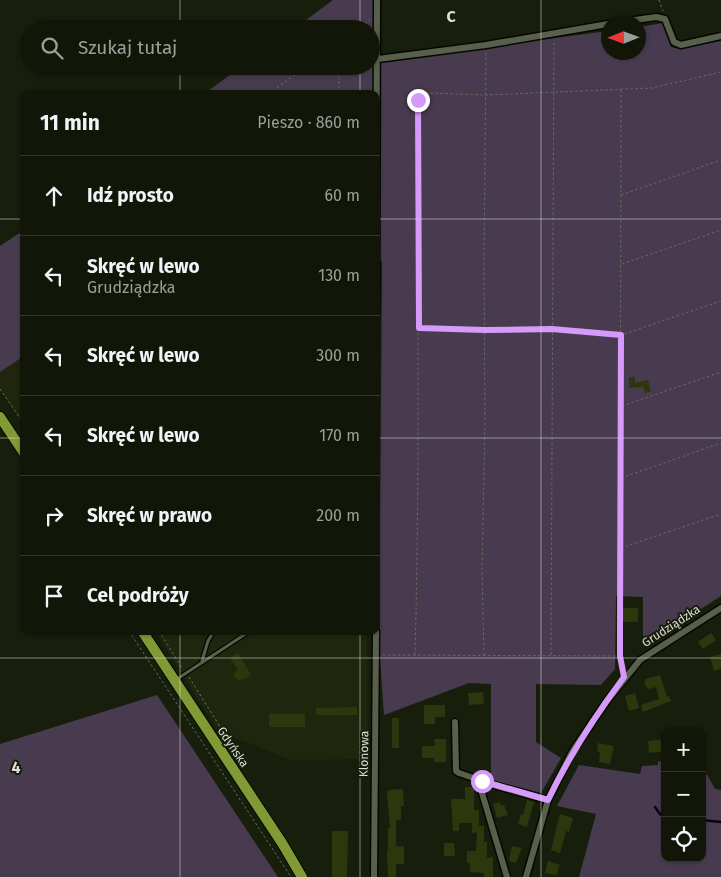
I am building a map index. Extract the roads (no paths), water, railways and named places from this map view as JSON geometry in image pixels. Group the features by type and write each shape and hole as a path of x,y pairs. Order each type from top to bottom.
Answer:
{"main road":[{"path":"0,417 20,447"},
{"name":"Gdyńska","path":"145,635 282,843 302,877"}],"street":[{"path":"377,20 378,0"},
{"path":"646,18 656,17 665,19 674,42 681,45 721,36"},
{"path":"380,59 486,45 601,25"},
{"path":"378,75 378,90"},
{"name":"Grudziądzka","path":"526,877 548,800 572,752 624,677 640,660 721,608"},
{"name":"Klonowa","path":"374,877 376,635"},
{"path":"456,722 456,771 482,781 548,800"},
{"path":"482,781 482,793 507,877"}],"lane":[{"path":"201,662 212,635"},
{"path":"174,681 244,635"}],"waterway":[{"path":"655,807 661,814"},
{"path":"706,820 721,822"}]}
